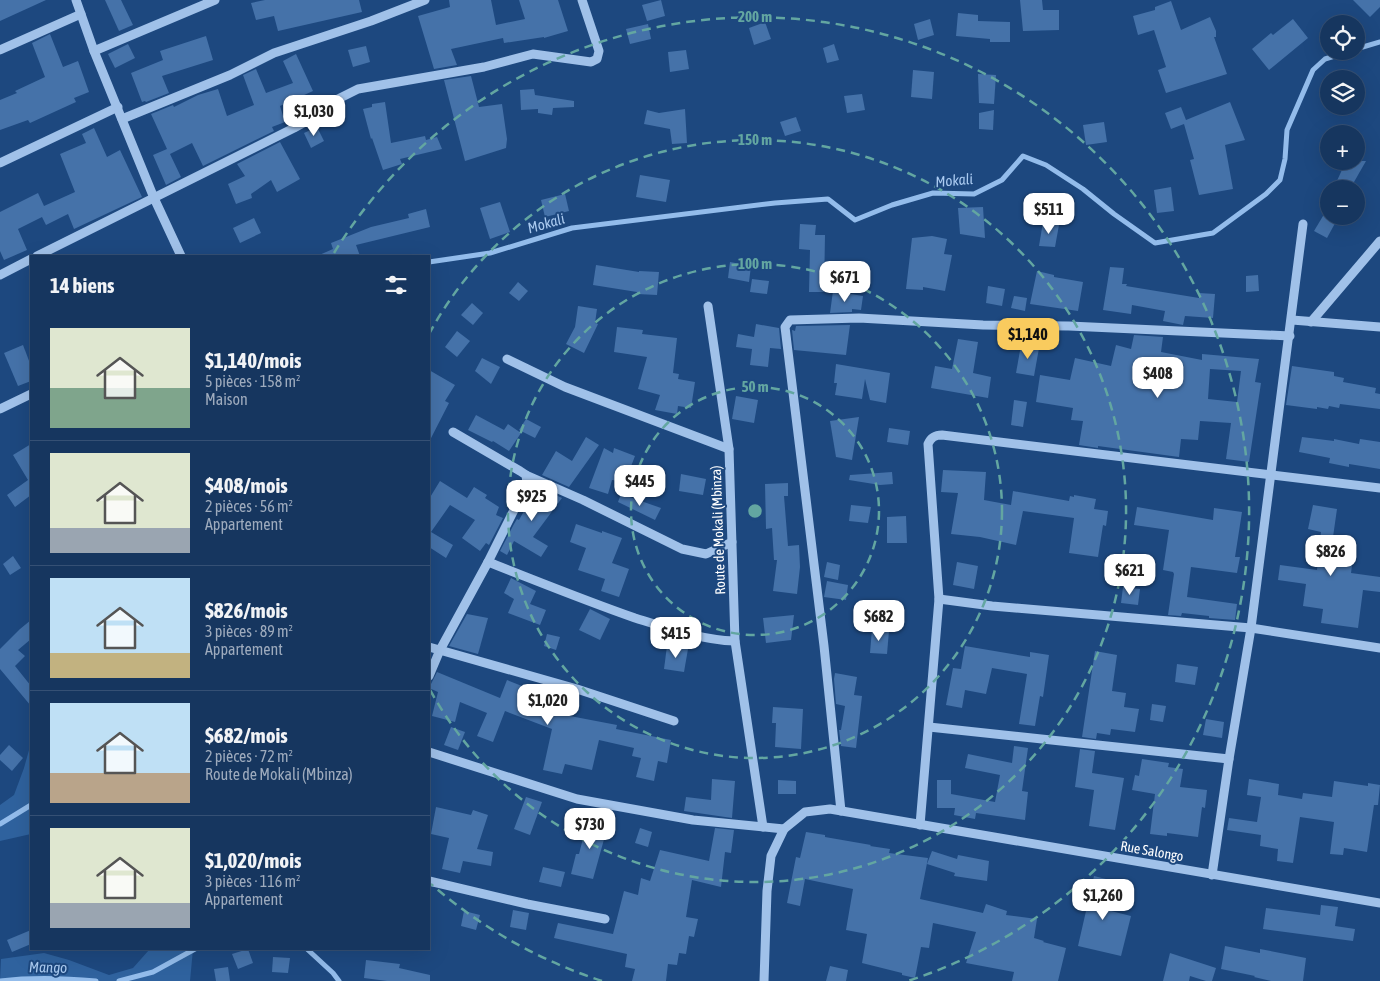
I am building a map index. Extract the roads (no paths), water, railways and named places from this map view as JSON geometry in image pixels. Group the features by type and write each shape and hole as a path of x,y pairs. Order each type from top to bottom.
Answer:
{"street":[{"path":"76,0 94,51 154,198 181,255"},
{"path":"94,51 215,0"},
{"path":"122,119 230,75 274,53 371,22 425,0"},
{"path":"39,255 294,128 314,117 338,99 358,90 484,67 533,54 591,62 597,59 599,51 582,0"},
{"path":"0,50 81,14"},
{"path":"0,163 118,107"},
{"path":"1212,875 1251,628 1303,224"},
{"path":"1311,322 1380,242"},
{"path":"0,275 30,260"},
{"name":"Route de Mokali (Mbinza)","path":"708,306 728,449 736,641 763,827"},
{"path":"840,811 824,646 785,327 790,320 859,318 983,325 1070,326 1290,336"},
{"path":"1292,320 1380,327"},
{"path":"507,359 565,387 728,449"},
{"path":"0,409 30,394"},
{"path":"454,432 526,475 583,500 682,549 706,554 732,542"},
{"path":"764,981 767,891 772,856 784,829 805,812 830,809 920,825 939,599 928,444 930,439 936,435 1380,488"},
{"path":"430,674 440,650 488,562 527,484 526,475"},
{"path":"488,562 606,608 666,628 723,641 736,641"},
{"path":"939,599 992,606 1251,628 1380,648"},
{"path":"430,647 576,689 674,721"},
{"path":"929,727 1229,759"},
{"path":"430,752 577,799 693,820 784,829"},
{"name":"Rue Salongo","path":"920,825 1380,903"},
{"path":"430,881 527,904 605,919"}],"waterway":[{"name":"Mokali","path":"1365,46 1380,42"},
{"name":"Mokali","path":"430,262 490,253 572,228 775,203 828,199 855,220 892,205 933,193 974,194 1002,180 1023,156 1046,165 1083,189 1155,243 1213,233 1266,194 1280,180 1285,159 1287,130 1313,70 1324,60"},
{"name":"Mokali","path":"0,824 30,806"},
{"name":"Mango","path":"119,981 153,972 193,950"},
{"name":"Mango","path":"308,950 339,981"},
{"name":"Mango","path":"0,981 48,978 96,981"}]}
